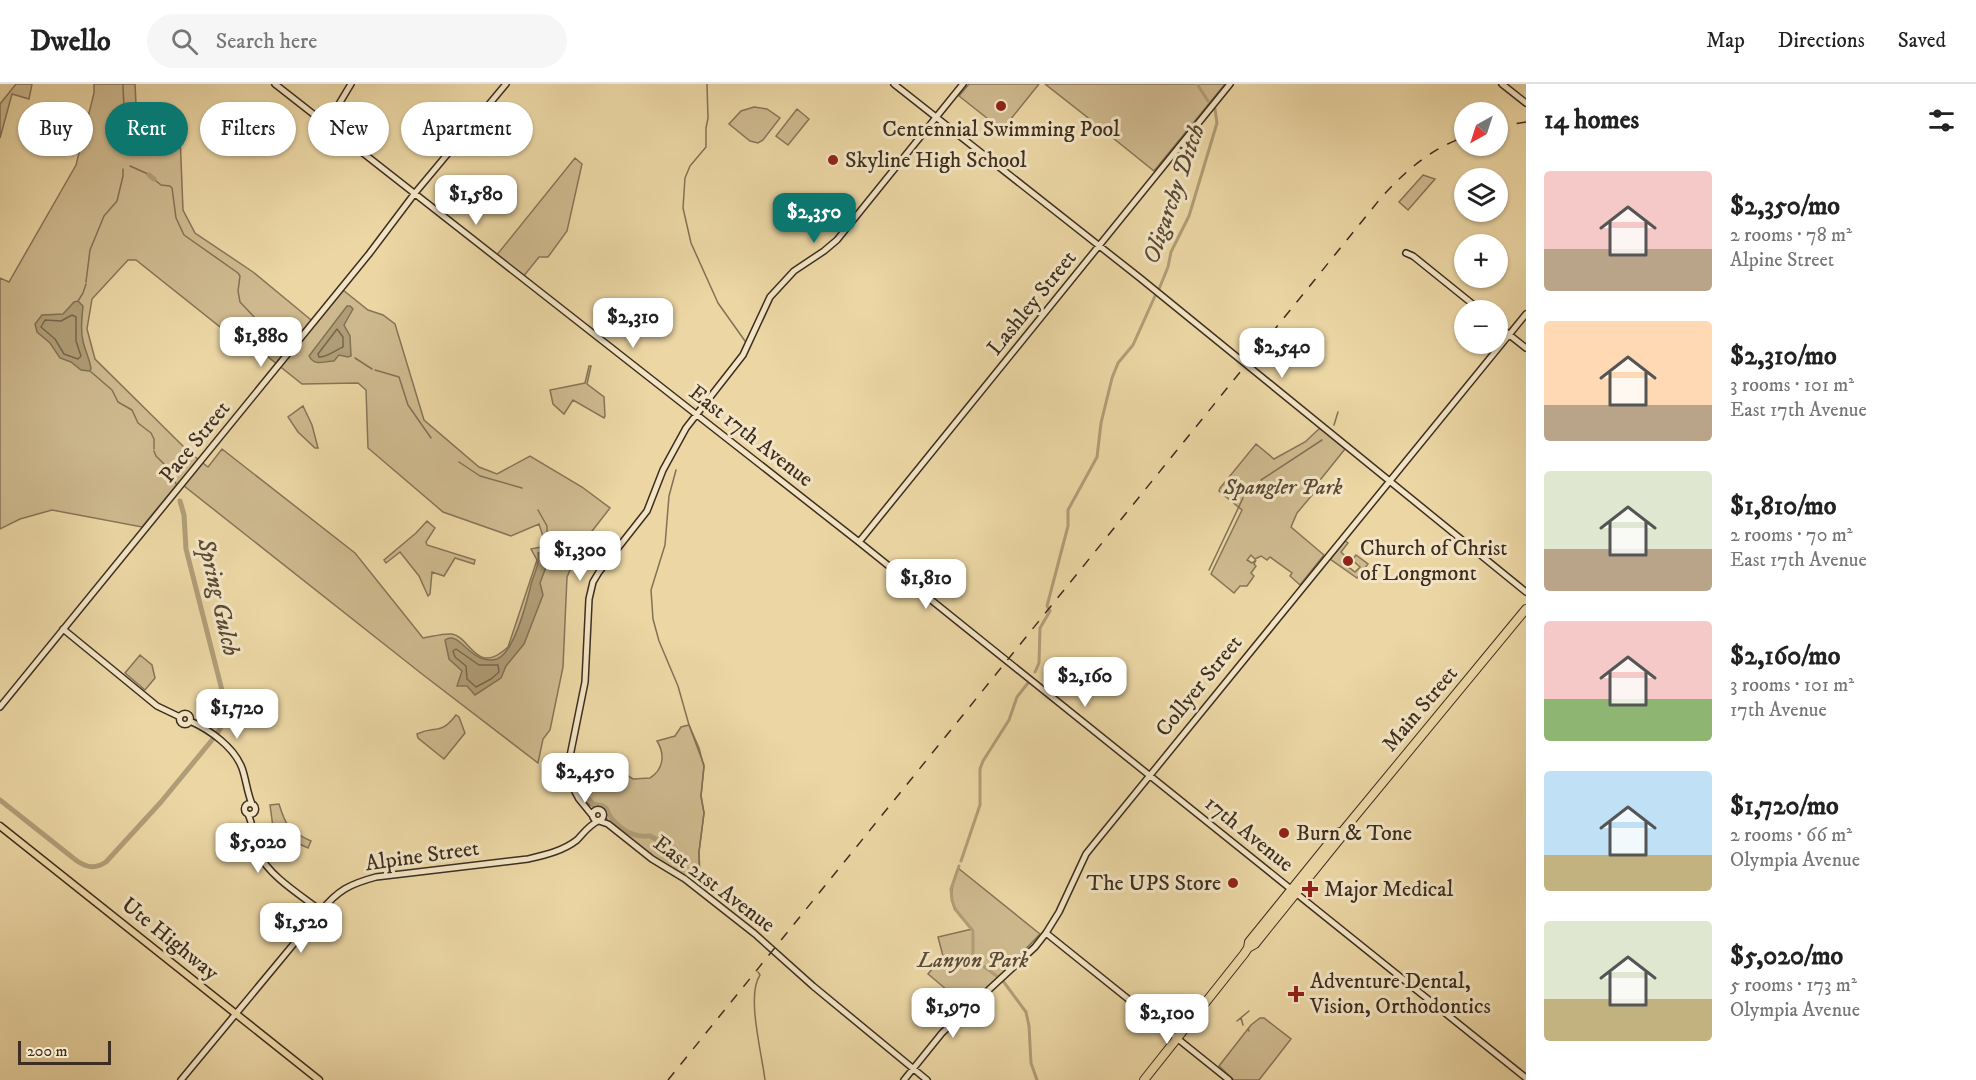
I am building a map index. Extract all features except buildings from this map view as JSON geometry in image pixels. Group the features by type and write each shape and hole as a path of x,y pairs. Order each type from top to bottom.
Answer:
{"highway":[{"name":"Main Street","path":"1144,1080 1248,948 1254,946 1294,890 1342,836 1342,832 1526,609"}],"main road":[{"name":"Ute Highway","path":"0,826 319,1080"}],"street":[{"name":"East 17th Avenue","path":"275,84 308,109"},
{"path":"340,102 351,84"},
{"name":"Pace Street","path":"0,707 364,260 415,193 506,84"},
{"path":"894,84 1099,246 1526,592"},
{"path":"593,814 579,799 572,784 569,761 585,682 589,599 592,582 647,510 663,470 696,413 740,360 766,303 777,287 794,271 837,240 963,84"},
{"name":"Lashley Street","path":"859,542 1230,84"},
{"path":"1502,84 1526,103"},
{"name":"East 17th Avenue","path":"368,156 1008,661"},
{"path":"1406,253 1413,255 1468,300"},
{"name":"Collyer Street","path":"904,1080 942,1033 1018,963 1046,933 1089,851 1149,774 1526,314"},
{"path":"1509,335 1526,348"},
{"path":"63,629 157,705 180,717 187,714 190,721 207,731 233,753 242,769 249,805"},
{"name":"17th Avenue","path":"1008,661 1526,1078"},
{"path":"249,805 255,808 251,813 253,826 257,848 265,864 321,911"},
{"path":"249,805 244,809 251,813"},
{"path":"590,825 593,814 600,810 603,814 598,821"},
{"name":"East 21st Avenue","path":"593,814 598,821 608,824 652,859 685,879 772,948 813,986 927,1080"},
{"name":"East 21st Avenue","path":"603,814 608,824"},
{"name":"Alpine Street","path":"182,1080 334,896 357,882 376,877 528,859 549,854 574,842 590,825 598,821"},
{"path":"1046,933 1229,1080"}],"green space":[{"path":"16,84 32,84 29,99 12,94 0,138 0,104"},
{"path":"94,84 135,84 136,102 105,102 105,156 181,156 183,210 195,233 253,272 316,324 343,290 368,310 383,315 395,324 424,420 479,467 497,474 530,456 582,487 610,508 582,544 567,577 563,667 550,730 543,739 538,763 179,482 142,527 52,510 20,519 0,529 0,278 9,282 76,165 78,156 93,156 92,102","holes":["128,260 136,260 229,334 258,349 302,384 358,383 366,390 368,448 443,512 511,536 539,524 546,546 531,549 537,560 508,647 488,658 481,657 459,637 452,634 423,638 355,553 222,449 208,467 189,452 95,359 87,329 92,299"]},
{"path":"969,84 1039,84 1002,130 959,96"},
{"path":"1045,84 1225,84 1154,171 1103,130 1098,135 1088,127 1092,121"},
{"path":"754,107 767,109 780,118 758,143 750,141 729,124 741,111"},
{"path":"797,109 809,119 788,145 776,136"},
{"path":"575,158 582,164 567,231 548,257 539,257 523,277 496,256"},
{"path":"1423,175 1435,179 1408,210 1399,202"},
{"path":"589,366 591,366 587,384 604,397 604,418 573,400 564,414 553,404 550,390 585,383"},
{"path":"303,406 312,425 318,448 315,448 298,432 288,417"},
{"name":"Spangler Park","path":"1320,428 1345,449 1316,485 1318,488 1297,513 1291,527 1324,555 1300,585 1290,576 1292,573 1270,557 1267,560 1261,556 1255,559 1251,555 1247,560 1252,563 1256,560 1254,564 1256,566 1251,573 1254,576 1247,586 1240,586 1234,593 1211,574 1242,510 1219,491 1220,488 1256,444 1274,459 1305,442"},
{"path":"427,521 435,528 426,542 427,545 475,560 474,564 455,558 444,576 432,572 428,596 419,576 400,552 386,563 384,560"},
{"path":"1345,541 1348,543 1341,552 1346,557 1342,562 1355,572 1360,567 1352,560 1356,555 1368,564 1357,578 1330,559"},
{"path":"140,655 152,665 155,678 145,690 125,673"},
{"path":"456,715 465,733 444,759 418,738 417,734 442,728"},
{"path":"689,725 704,767 701,796 704,813 699,852 699,886 653,857 608,821 601,809 583,800 576,789 571,768 579,768 585,774 595,778 622,772 633,779 650,778 658,770 662,761 657,741 675,736 681,727"},
{"path":"279,804 289,827 311,841 308,848 291,840 283,855 275,842 270,805"},
{"name":"Lanyon Park","path":"958,868 1040,934 999,977 966,1006 928,974 943,956 938,937 972,929 952,901 952,888"},
{"path":"1260,1018 1264,1018 1291,1039 1259,1080 1234,1080 1219,1066 1251,1025"}],"water":[{"path":"78,301 83,306 82,332 91,369 89,371 81,370 71,362 60,358 50,343 37,332 35,324 42,315 63,314 74,302"},
{"path":"347,306 353,309 344,325 350,336 351,356 339,355 334,361 320,363 314,361 309,356"},
{"path":"541,552 546,567 540,583 543,595 524,644 506,666 501,678 475,695 467,686 457,686 462,671 449,659 445,640 456,639 480,658 497,659 503,655 514,638 537,567 538,553"}],"waterway":[{"path":"123,84 124,102"},
{"path":"707,84 706,147 690,166 685,178 683,208 691,243 718,303 745,341"},
{"name":"Oligarchy Ditch","path":"1197,84 1208,101"},
{"name":"Oligarchy Ditch","path":"1159,289 1171,252 1189,216 1217,123 1215,109"},
{"path":"130,166 148,174"},
{"path":"86,282 90,250 104,216 117,201 123,169"},
{"path":"149,175 154,179"},
{"path":"155,180 161,185 172,188 176,218 184,235 238,273 240,302 258,321 266,338 280,342"},
{"path":"78,301 86,284"},
{"name":"Oligarchy Ditch","path":"1035,672 1039,663 1040,628 1050,611 1047,606 1068,526 1068,510 1097,457 1101,423 1118,363 1133,345 1155,296"},
{"path":"355,358 372,369"},
{"path":"375,370 399,377 408,405 431,438"},
{"path":"90,371 112,390 118,402 132,410 138,423 151,433 154,439 154,449"},
{"path":"1334,425 1338,412"},
{"path":"1261,480 1322,440"},
{"path":"154,451 170,470 176,484"},
{"path":"459,462 480,476 522,488"},
{"path":"676,470 669,496 665,545 651,590 653,619 659,641 678,686 704,765 701,796 704,813 699,852 700,876"},
{"path":"1209,570 1243,498"},
{"name":"Spring Gulch","path":"180,501 184,515 186,549 226,706 225,720 217,734"},
{"path":"538,510 547,526 547,537"},
{"name":"Oligarchy Ditch","path":"961,861 980,805 980,769 983,761 1009,720 1017,697 1028,683"},
{"name":"Spring Gulch","path":"0,800 77,861 95,867 106,862 161,802 212,740"},
{"path":"578,787 593,804 603,806"},
{"path":"606,808 622,829 635,835 648,836"},
{"path":"650,836 675,849"},
{"name":"Oligarchy Ditch","path":"959,866 951,889 955,909 973,931 975,960 998,977"},
{"path":"758,972 760,975 754,996 765,1080"},
{"name":"Oligarchy Ditch","path":"1003,981 1026,1012 1031,1063 1037,1080"},
{"path":"1237,1021 1249,1011"},
{"path":"1241,1018 1243,1025"}],"railway":[{"path":"1508,125 1526,122"},
{"path":"668,1080 1380,199 1398,180 1428,155 1454,141"}],"place":[{"name":"Centennial Swimming Pool","path":"1001,106"},
{"name":"Skyline High School","path":"833,160"},
{"name":"Church of Christ of Longmont","path":"1348,561"},
{"name":"Burn & Tone","path":"1284,833"},
{"name":"The UPS Store","path":"1233,883"},
{"name":"Major Medical","path":"1310,889"},
{"name":"Adventure Dental, Vision, Orthodontics","path":"1296,994"}]}
